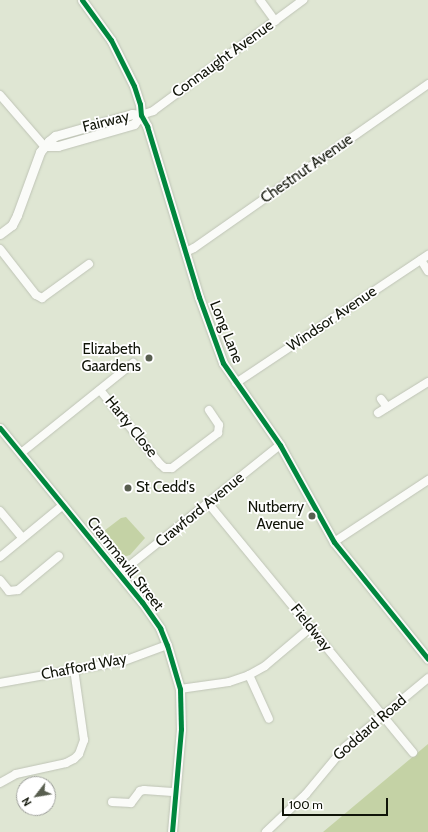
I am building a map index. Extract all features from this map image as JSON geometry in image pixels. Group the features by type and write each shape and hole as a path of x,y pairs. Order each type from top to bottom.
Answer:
{"street":[{"name":"Long Lane","path":"82,0 111,40 127,69 140,104 141,115 147,126 214,341 225,367 280,445 334,542 428,659"},
{"path":"260,0 275,21"},
{"name":"Connaught Avenue","path":"141,115 153,111 303,0"},
{"name":"Chestnut Avenue","path":"186,252 194,248 428,84"},
{"path":"0,95 44,146 40,152 17,215 12,225 0,234"},
{"name":"Fairway","path":"44,146 58,146 134,124 141,115"},
{"path":"0,249 36,295 42,298 89,264"},
{"path":"425,257 428,271"},
{"name":"Windsor Avenue","path":"236,383 425,257"},
{"name":"Harty Close","path":"21,453 133,363"},
{"path":"378,413 428,382"},
{"name":"Harty Close","path":"100,390 160,464 165,468 172,468 218,433 219,425 209,410"},
{"path":"381,399 387,407"},
{"name":"Crammavill Street","path":"0,428 151,613 167,644 180,689 181,729 172,832"},
{"name":"Crawford Avenue","path":"119,574 280,445"},
{"path":"334,542 428,480"},
{"name":"Fieldway","path":"208,503 383,715 413,754"},
{"path":"0,557 63,505"},
{"path":"0,511 23,538"},
{"path":"0,580 9,591 18,590 59,556"},
{"path":"180,689 229,682 250,675 265,666 310,628"},
{"name":"Chafford Way","path":"0,683 124,661 167,644"},
{"path":"0,783 16,774 66,763 74,759 79,754 84,740 74,669"},
{"path":"250,675 269,719"},
{"name":"Goddard Road","path":"266,832 306,794 345,747 428,678"},
{"path":"112,802 131,803 140,791 144,790 176,792"}],"green space":[{"path":"126,517 145,538 130,555 114,560 96,537 121,518"},
{"path":"428,744 428,832 323,832"}],"cycle path":[{"path":"82,0 111,40 134,86 140,104 141,115 147,126 199,297 223,363 280,445 334,542 428,659"},
{"path":"0,428 142,602 160,628 167,645 180,689 181,729 172,832"}],"place":[{"name":"Elizabeth Gaardens","path":"149,358"},
{"name":"St Cedd's","path":"128,488"},
{"name":"Nutberry Avenue","path":"312,516"}]}
